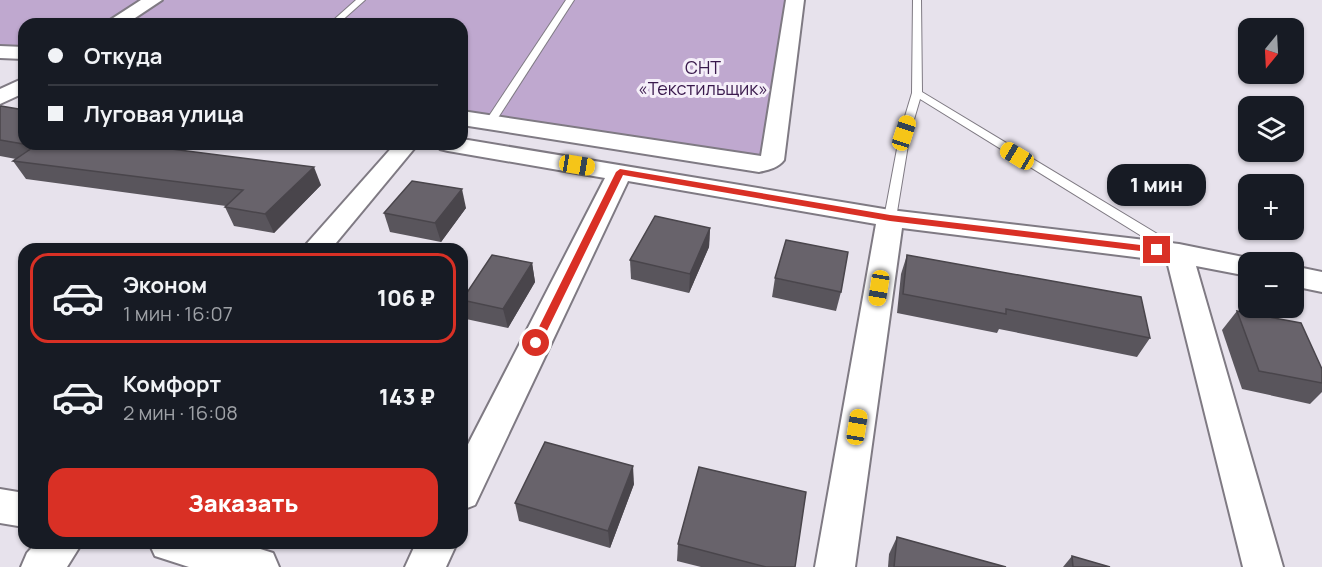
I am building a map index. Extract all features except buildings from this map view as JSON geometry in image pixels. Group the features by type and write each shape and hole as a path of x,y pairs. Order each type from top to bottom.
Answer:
{"street":[{"path":"123,18 153,0"},
{"path":"468,119 759,165 772,160 795,0"},
{"path":"0,52 18,53"},
{"path":"0,79 18,81"},
{"path":"0,98 18,86"},
{"path":"468,147 890,218 1179,253 1238,265"},
{"path":"321,243 402,150"},
{"path":"468,481 620,172"},
{"path":"835,567 890,218"},
{"path":"1179,253 1263,567"},
{"path":"1304,278 1322,282"},
{"path":"0,506 18,509"},
{"path":"41,567 57,549"},
{"path":"192,549 259,567"},
{"path":"425,567 434,549"}],"lane":[{"path":"340,18 361,0"},
{"path":"490,122 570,0"},
{"path":"890,218 904,133 917,93 917,0"},
{"path":"917,93 1179,253"}],"green space":[{"name":"СНТ «Текстильщик»","path":"0,0 795,0 772,160 468,119 468,18 18,18 18,53 0,52"}],"route":[{"path":"536,343 620,172 890,218 1157,250"}]}
